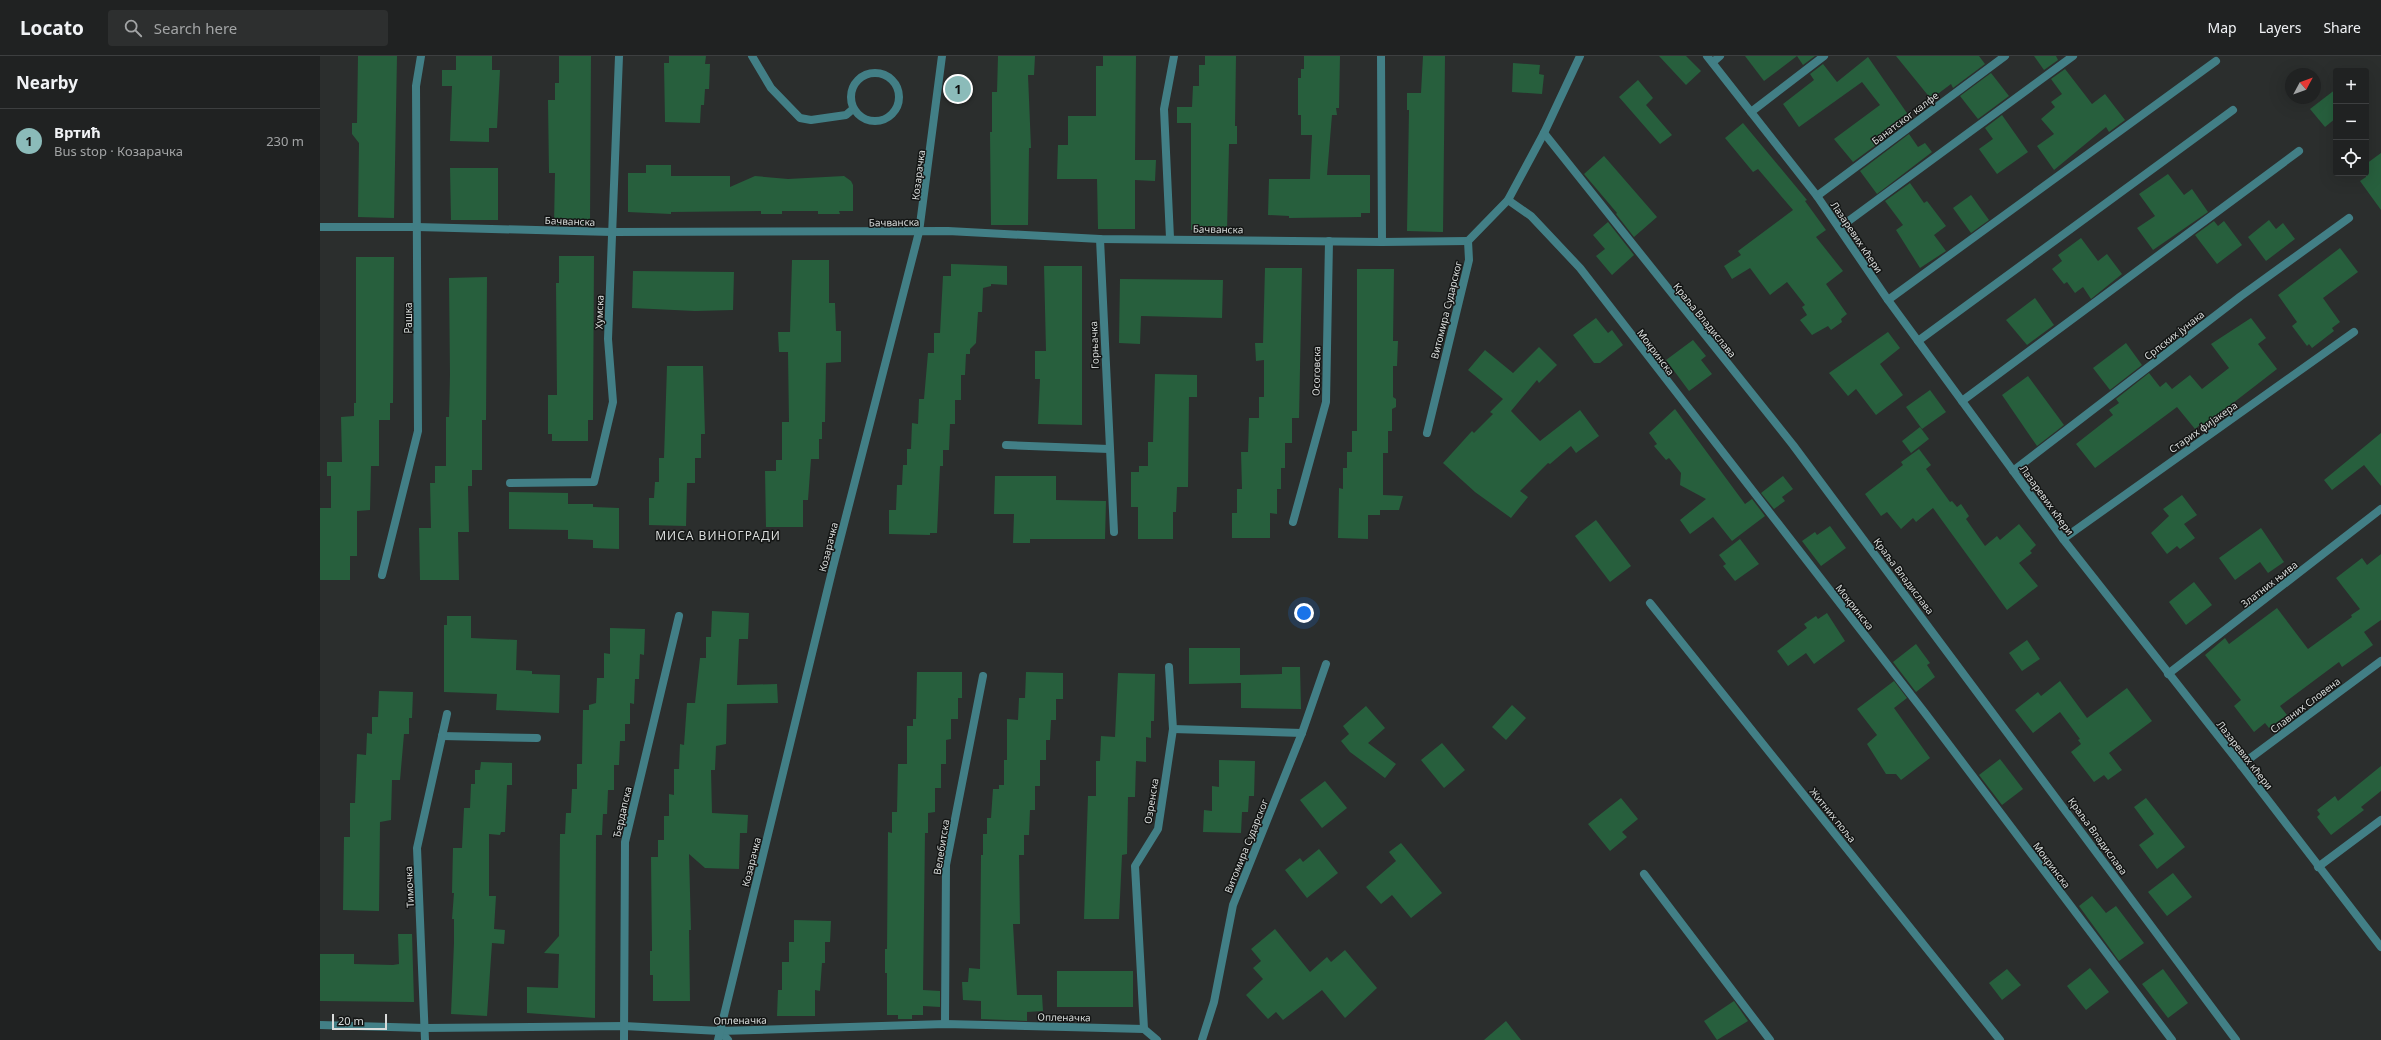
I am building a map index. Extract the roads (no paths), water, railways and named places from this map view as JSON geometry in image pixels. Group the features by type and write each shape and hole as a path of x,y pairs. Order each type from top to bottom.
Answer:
{"street":[{"name":"Рашка","path":"382,575 418,431 416,86 421,56"},
{"name":"Хумска","path":"510,483 594,482 613,402 608,339 618,56"},
{"path":"752,56 771,88 800,118 811,120 846,115 854,109"},
{"name":"Козарачка","path":"718,1040 833,567 919,232 942,56"},
{"path":"1170,238 1164,109 1174,56"},
{"path":"1381,56 1382,242"},
{"path":"1468,241 1508,200 1544,133 1580,56"},
{"path":"1710,59 1720,56"},
{"path":"1751,112 1824,56"},
{"name":"Банатског калфе","path":"1817,196 2005,56"},
{"path":"1839,228 2073,56"},
{"name":"Лазаревих кћери","path":"1710,59 1817,196 1888,300 2063,539 2241,765 2381,947"},
{"path":"1888,300 2216,61"},
{"path":"880,73 890,78 897,88 898,104 894,111 885,119 873,121 866,119 854,109 851,101 853,86 864,75 880,73"},
{"path":"1918,341 2233,110"},
{"name":"Краља Владислава","path":"1544,133 1793,446 2236,1040"},
{"path":"1962,401 2300,151"},
{"name":"Мокринска","path":"1508,200 1531,216 1580,268 1925,713 2172,1040"},
{"name":"Српских јунака","path":"2013,471 2234,301 2349,218"},
{"name":"Бачванска","path":"320,227 417,227 612,232 964,232 1100,239 1170,238 1382,242 1468,241"},
{"name":"Горњачка","path":"1100,239 1114,532"},
{"name":"Осоговска","path":"1293,522 1326,402 1329,241"},
{"name":"Витомира Сударског","path":"1427,433 1469,260 1468,241"},
{"name":"Старих фијакера","path":"2063,539 2354,332"},
{"path":"1006,445 1109,449"},
{"name":"Златних њива","path":"2168,674 2381,509"},
{"name":"Житних поља","path":"1650,603 2000,1040"},
{"name":"Ђердапска","path":"624,1040 625,842 678,616"},
{"name":"Славних Словена","path":"2241,765 2381,661"},
{"name":"Витомира Сударског","path":"1202,1040 1214,1002 1233,905 1302,733 1326,664"},
{"name":"Озренска","path":"1144,1029 1135,866 1158,829 1173,729 1169,667"},
{"name":"Велебитска","path":"945,1024 946,865 983,676"},
{"name":"Тимочка","path":"425,1040 417,848 447,714"},
{"path":"1173,729 1302,733"},
{"path":"442,736 537,738"},
{"path":"2318,867 2381,820"},
{"path":"1644,874 1770,1040"},
{"name":"Опленачка","path":"320,1025 425,1028 624,1026 720,1031 945,1024 1144,1029"},
{"path":"1144,1029 1157,1040"},
{"path":"720,1031 728,1040"}],"place":[{"name":"Вртић","path":"958,89"}],"district":[{"name":"МИСА ВИНОГРАДИ","path":"718,536"}]}
